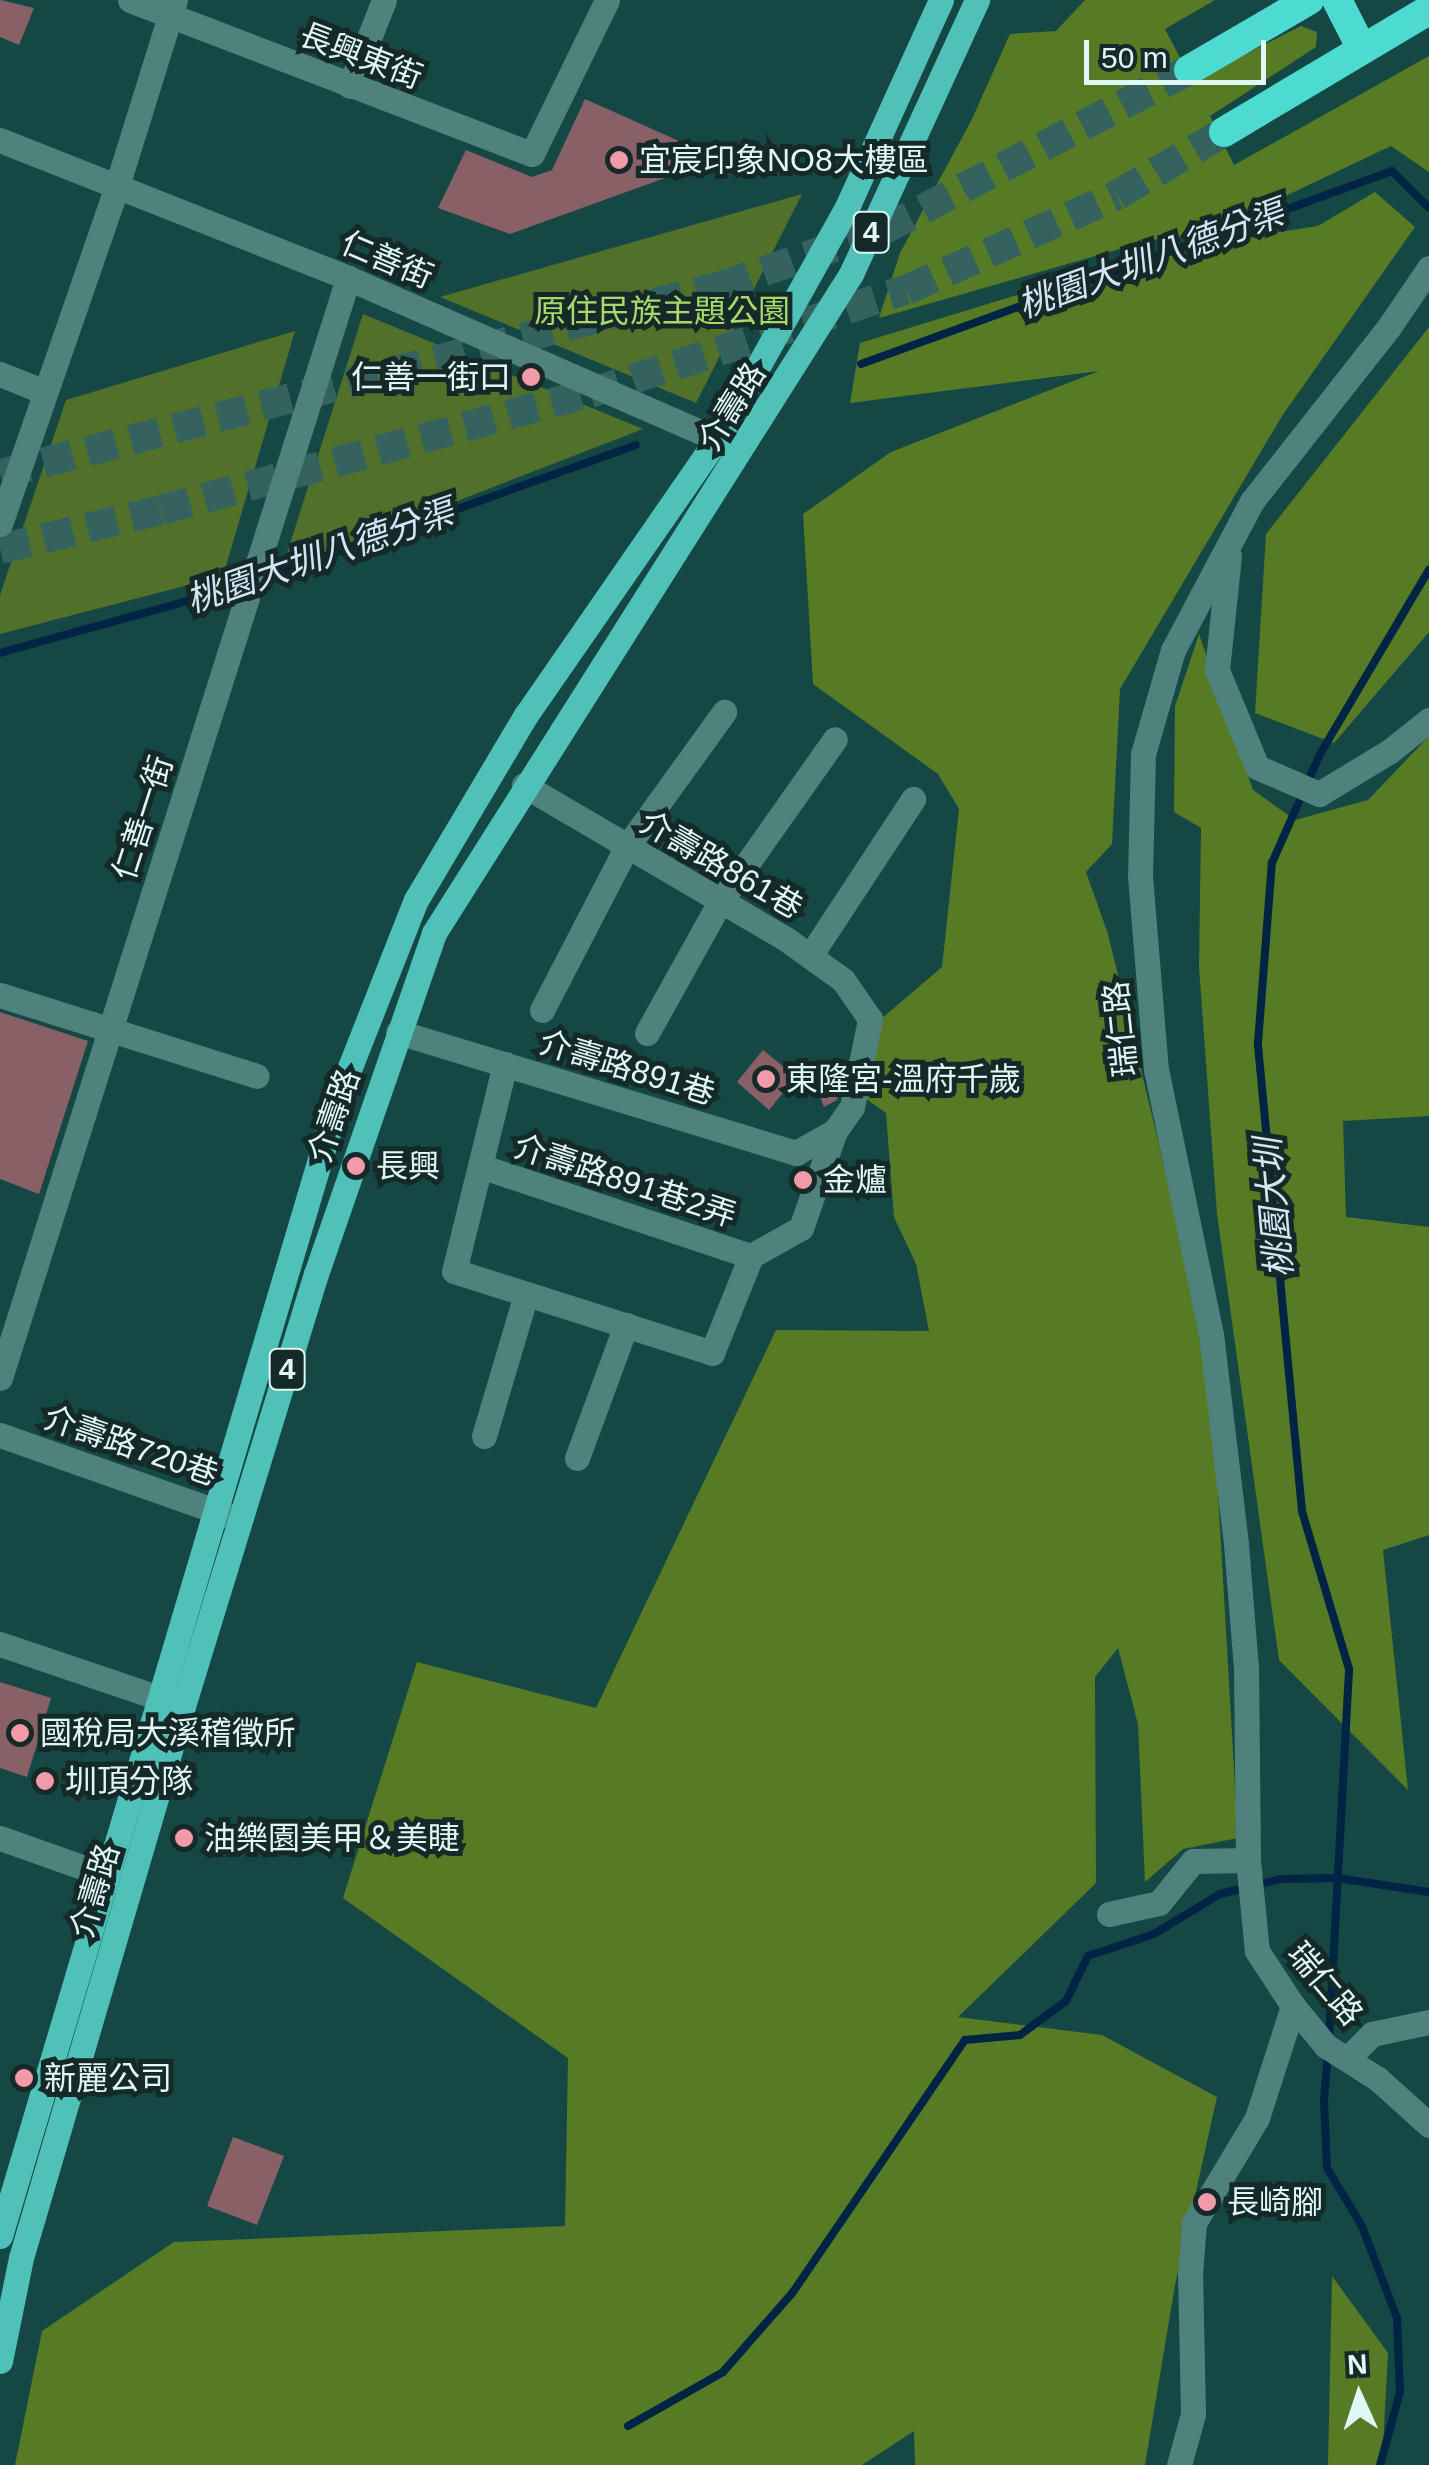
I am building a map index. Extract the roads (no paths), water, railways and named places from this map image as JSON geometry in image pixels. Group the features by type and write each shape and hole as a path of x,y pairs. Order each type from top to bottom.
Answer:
{"highway":[{"path":"1189,70 1309,0"},
{"path":"1337,0 1362,49"},
{"path":"1224,132 1429,10"}],"main road":[{"name":"介壽路","path":"0,2236 120,1880 229,1515 339,1095 416,900 526,715 718,438 848,205 941,0"},
{"name":"介壽路","path":"229,1515 434,934 524,785 743,452 851,274 977,0"},
{"name":"介壽路","path":"0,2360 21,2258 120,1880"}],"street":[{"name":"長興東街","path":"130,0 172,9 350,86 532,154 607,0"},
{"path":"350,86 384,0"},
{"path":"0,524 117,186 172,9"},
{"name":"仁善街","path":"0,140 348,278 743,452"},
{"name":"瑞仁路","path":"1429,268 1389,328 1252,501 1173,650 1143,754 1140,876 1156,1069 1211,1334 1236,1544 1246,1667 1248,1860 1256,1952 1292,2006 1326,2046 1348,2058 1429,2125"},
{"name":"仁善一街","path":"0,1378 348,278"},
{"path":"0,374 46,392"},
{"path":"1230,542 1217,670 1258,767 1320,794 1390,751 1429,720"},
{"path":"542,1010 626,848 724,712"},
{"path":"647,1033 720,902 835,739"},
{"name":"介壽路861巷","path":"524,785 810,956 843,980 870,1020 852,1107 835,1131"},
{"path":"810,956 913,799"},
{"path":"0,995 257,1076"},
{"name":"介壽路891巷","path":"398,1032 796,1154 835,1131"},
{"path":"480,1166 505,1064"},
{"name":"介壽路891巷2弄","path":"751,1256 480,1166 454,1271 712,1353 751,1256 801,1228 835,1131"},
{"path":"484,1436 526,1294"},
{"path":"577,1458 626,1326"},
{"name":"介壽路720巷","path":"0,1435 229,1515"},
{"path":"0,1644 173,1703"},
{"path":"0,1838 120,1880"},
{"path":"1109,1914 1159,1903 1193,1860 1248,1860"},
{"path":"1179,2465 1194,2414 1190,2274 1194,2223 1257,2118 1292,2006"},
{"path":"1348,2058 1372,2034 1429,2022"}],"waterway":[{"name":"桃園大圳八德分渠","path":"861,364 1392,171 1429,208"},
{"name":"桃園大圳八德分渠","path":"259,580 636,445"},
{"name":"桃園大圳","path":"1329,2040 1349,1669 1302,1511 1258,1043 1272,863 1320,754 1429,570"},
{"name":"桃園大圳八德分渠","path":"0,653 246,585"},
{"path":"628,2426 723,2372 793,2292 965,2040 1020,2035 1066,2001 1088,1956 1154,1934 1220,1894 1281,1879 1337,1878 1429,1892"},
{"path":"1328,2054 1324,2100 1327,2168 1362,2226 1397,2318 1400,2392 1380,2465"}],"tunnel":[{"path":"0,474 721,286 883,230 1189,70"},
{"path":"0,549 161,510 590,393 906,290 1117,195 1224,132"}],"place":[{"name":"宜宸印象NO8大樓區","path":"619,160"},
{"name":"仁善一街口","path":"531,377"},
{"name":"東隆宮-溫府千歲","path":"766,1079"},
{"name":"長興","path":"356,1166"},
{"name":"金爐","path":"803,1180"},
{"name":"國稅局大溪稽徵所","path":"20,1733"},
{"name":"圳頂分隊","path":"45,1781"},
{"name":"油樂園美甲＆美睫","path":"184,1838"},
{"name":"新麗公司","path":"24,2078"},
{"name":"長崎腳","path":"1207,2202"}],"park label":[{"name":"原住民族主題公園","path":"662,311"}]}
